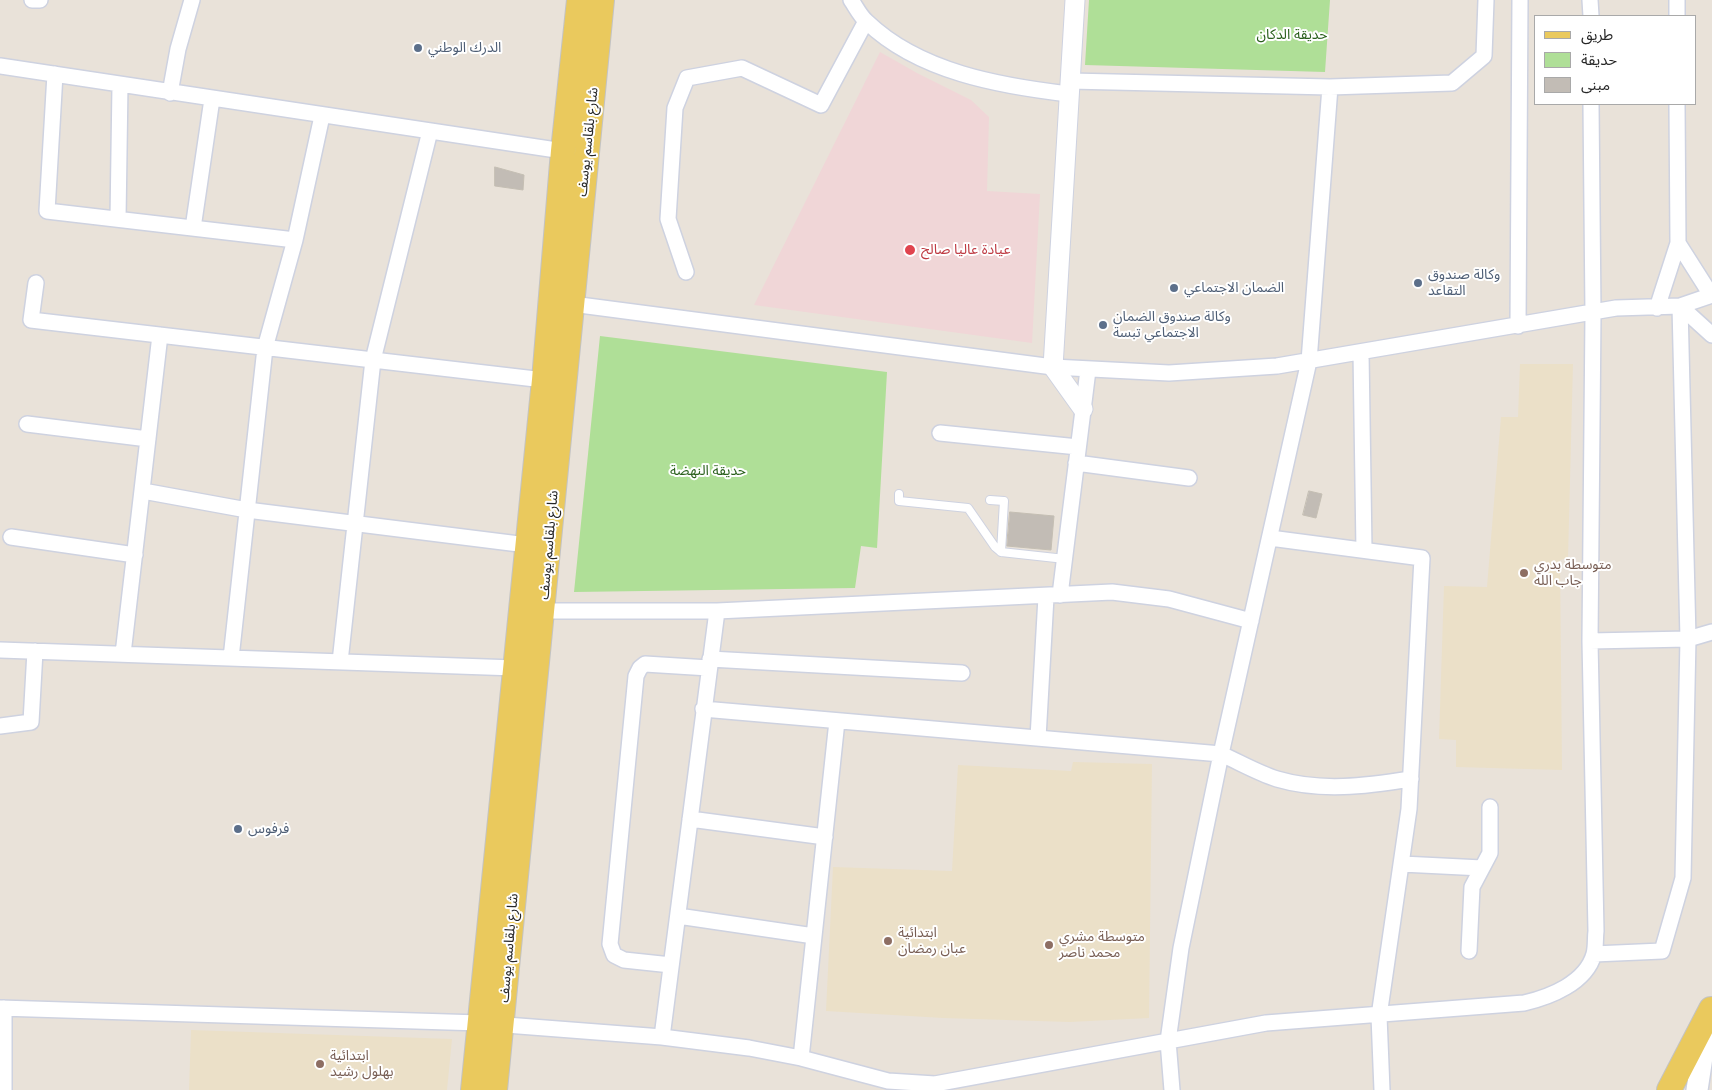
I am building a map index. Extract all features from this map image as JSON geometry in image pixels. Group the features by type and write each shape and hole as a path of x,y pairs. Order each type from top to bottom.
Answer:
{"main road":[{"name":"شارع بلقاسم يوسف","path":"496,1090 490,1024 515,668 544,380 563,151 579,0"},
{"name":"شارع بلقاسم يوسف","path":"473,1090 490,1024 543,611 602,0"},
{"path":"1669,1090 1711,1007"},
{"path":"1697,1090 1711,1007"}],"street":[{"path":"32,0 40,0"},
{"path":"170,93 178,49 192,0"},
{"path":"851,0 866,21 901,47 943,67 1019,88 1330,87 1452,83 1484,56 1486,0"},
{"path":"1075,0 1053,367 1083,409"},
{"path":"1518,326 1520,0"},
{"path":"1590,0 1590,15"},
{"path":"1677,0 1677,15"},
{"path":"686,272 668,219 675,108 687,78 742,68 821,105 866,21"},
{"path":"0,66 563,151"},
{"path":"55,74 47,211 295,240"},
{"path":"118,219 120,85"},
{"path":"1172,1090 1168,1041 1181,948 1221,754 1309,361 1330,87"},
{"path":"193,228 212,99"},
{"path":"4,1090 2,1008 490,1024 662,1037 749,1048 801,1058 888,1081 935,1084 1266,1023 1378,1016 1524,1003 1547,997 1569,984 1586,971 1594,954 1596,931 1590,641 1594,314 1591,105"},
{"path":"1657,308 1678,243 1678,105"},
{"path":"231,658 265,348 295,240 322,116"},
{"path":"340,662 357,525 373,360 430,131"},
{"path":"572,304 1053,367 1169,373 1215,371 1277,366 1309,361 1594,314 1616,308 1680,306 1712,295 1678,243"},
{"path":"36,283 31,320 544,380"},
{"path":"1680,306 1712,336"},
{"path":"1594,954 1662,951 1683,878 1688,640 1680,306"},
{"path":"123,654 160,335"},
{"path":"1361,352 1364,550"},
{"path":"1038,738 1053,596 1065,559 1088,370"},
{"path":"26,424 148,439"},
{"path":"940,433 1078,447"},
{"path":"1076,463 1189,478"},
{"path":"142,490 247,510 527,545"},
{"path":"12,537 135,555"},
{"path":"1270,538 1422,558 1411,779 1402,864 1378,1016 1382,1090"},
{"path":"543,611 717,611 1112,592 1169,598 1252,621"},
{"path":"662,1037 717,611"},
{"path":"1590,641 1688,640 1712,632"},
{"path":"0,650 515,668"},
{"path":"0,726 31,722 36,651"},
{"path":"671,965 624,960 614,955 610,944 636,676 640,668 645,664 710,664 962,673"},
{"path":"703,709 1221,754 1276,779 1308,785 1344,787 1411,779"},
{"path":"801,1058 837,721"},
{"path":"1469,951 1472,887 1490,854 1490,807"},
{"path":"690,819 825,836"},
{"path":"1402,864 1482,868"},
{"path":"678,916 814,936"}],"lane":[{"path":"899,494 899,501 968,508 994,547 1001,552 1065,559"},
{"path":"990,500 1004,501 1001,552"}],"shaded area":[{"name":"عيادة عاليا صالح","path":"880,52 971,100 989,117 987,191 1040,194 1032,343 754,305"},
{"name":"متوسطة بدري جاب الله","path":"1520,364 1573,364 1568,558 1560,560 1562,770 1456,767 1456,740 1439,739 1444,586 1487,587 1501,417 1518,417"},
{"name":"متوسطة مشري محمد ناصر","path":"1073,762 1152,764 1149,1018 1070,1022 943,1018 826,1011 833,867 952,871 958,765 1071,771"},
{"name":"ابتدائية بهلول رشيد","path":"191,1030 452,1039 447,1090 189,1090"}],"green space":[{"name":"حديقة الدكان","path":"1089,0 1330,0 1325,72 1085,65"},
{"name":"حديقة النهضة","path":"600,336 887,372 877,548 861,546 855,588 574,592"}],"building":[{"path":"495,167 524,175 523,190 495,186"},
{"path":"1309,491 1322,494 1316,518 1303,515"},
{"path":"1010,512 1054,516 1051,550 1007,546"}],"place":[{"name":"الدرك الوطني","path":"418,48"},
{"name":"عيادة عاليا صالح","path":"910,250"},
{"name":"وكالة صندوق التقاعد","path":"1418,283"},
{"name":"الضمان الاجتماعي","path":"1174,288"},
{"name":"وكالة صندوق الضمان الاجتماعي تبسة","path":"1103,325"},
{"name":"متوسطة بدري جاب الله","path":"1524,573"},
{"name":"فرفوس","path":"238,829"},
{"name":"ابتدائية عبان رمضان","path":"888,941"},
{"name":"متوسطة مشري محمد ناصر","path":"1049,945"},
{"name":"ابتدائية بهلول رشيد","path":"320,1064"}]}
